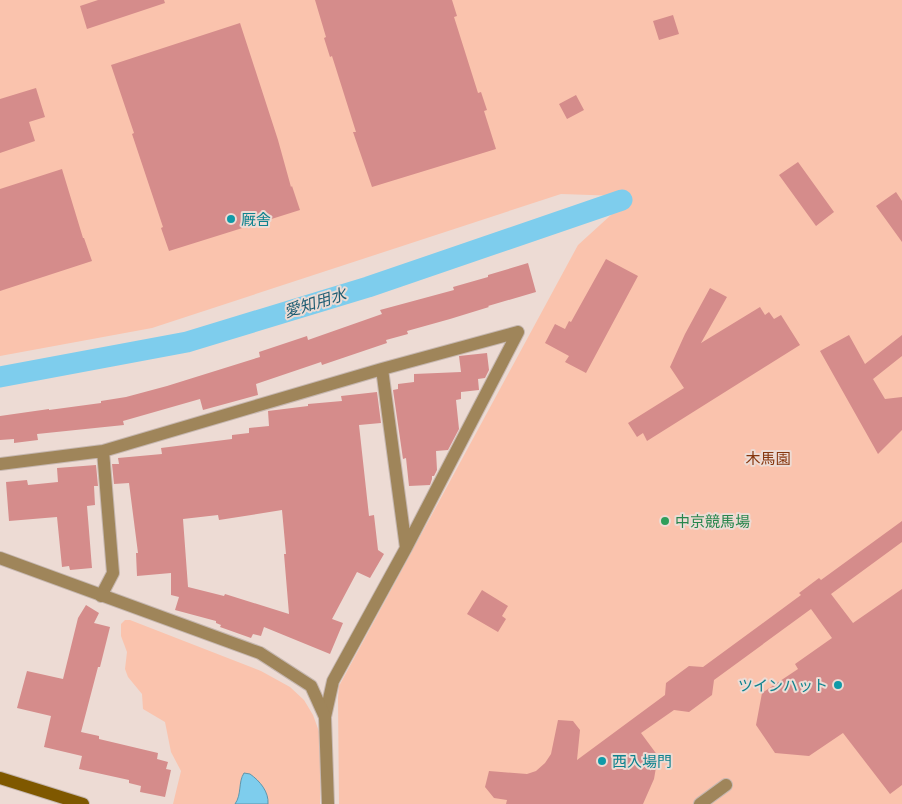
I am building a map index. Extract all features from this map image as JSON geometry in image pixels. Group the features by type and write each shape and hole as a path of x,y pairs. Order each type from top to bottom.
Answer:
{"main road":[{"path":"0,778 83,804"}],"street":[{"path":"0,464 103,451 382,369 518,332 406,548 332,681 325,717 328,804"},
{"path":"382,369 406,548"},
{"path":"101,596 113,573 103,451"},
{"path":"0,558 260,653 311,686 325,717"},
{"path":"700,804 726,785"}],"green space":[{"name":"中京競馬場","path":"0,0 902,0 902,804 339,804 339,686 578,245 623,204 620,196 561,194 152,328 0,356"},
{"path":"125,620 130,620 261,671 290,687 304,700 313,715 321,737 320,804 268,804 267,795 263,787 250,774 241,777 241,790 235,804 173,804 181,771 171,752 165,722 143,709 142,694 128,677 125,669 127,652 121,636 121,624"}],"water":[{"path":"244,773 250,774 260,783 267,795 268,804 235,804 239,796"}],"building":[{"path":"98,0 164,0 165,3 87,29 80,6"},
{"path":"315,0 452,0 457,16 454,17 478,93 481,92 487,110 484,111 496,149 372,187 353,132 356,132 332,56 330,57 324,38 326,37"},
{"path":"673,15 679,34 659,40 653,21"},
{"path":"240,23 278,140 291,187 300,210 169,251 161,228 163,227 132,134 134,133 111,65"},
{"path":"36,88 45,117 29,122 35,141 0,153 0,99"},
{"path":"576,95 584,110 567,119 559,104"},
{"path":"798,162 834,212 816,226 779,175"},
{"path":"62,169 92,261 0,291 0,189"},
{"path":"896,192 902,201 902,242 876,206"},
{"path":"606,259 638,276 586,373 565,362 569,356 545,343 555,324 565,329 569,321 571,322"},
{"path":"528,263 536,292 407,331 408,334 386,340 387,343 322,365 321,362 256,384 258,395 203,410 200,399 123,421 124,425 37,434 38,440 14,443 14,439 0,440 0,416 101,403 101,401 126,397 167,386 260,357 259,352 307,336 308,340 382,314 380,310 454,290 453,287"},
{"path":"710,288 727,297 701,343 760,307 765,315 769,312 774,319 781,315 800,345 647,441 643,433 637,437 628,423 684,388 670,367 685,334"},
{"path":"849,335 865,364 902,335 902,356 873,379 885,399 902,397 902,430 878,454 820,351"},
{"path":"487,353 489,370 485,378 478,379 479,390 461,392 461,399 456,400 459,429 448,450 436,451 437,470 434,476 432,476 430,485 409,486 406,458 403,459 393,390 398,389 398,384 414,382 414,374 461,372 459,356"},
{"path":"377,392 381,423 359,425 369,516 374,515 378,550 384,554 370,578 357,572 332,619 343,623 330,654 264,627 261,636 253,634 251,638 220,627 221,625 216,623 216,621 175,610 179,597 171,595 171,573 137,576 136,553 138,553 129,483 114,484 112,464 119,464 118,458 162,454 161,448 232,439 232,435 249,433 249,428 269,426 268,411 308,406 308,404 342,401 341,396","holes":["282,510 286,554 284,554 289,614 225,594 224,596 188,587 183,519 218,515 219,520"]},
{"path":"96,465 98,486 94,486 95,505 87,506 92,568 70,570 69,566 62,567 57,517 9,521 6,482 27,480 28,485 58,482 57,468"},
{"path":"902,521 902,542 831,594 853,623 902,589 902,785 890,794 843,733 809,756 775,753 756,725 762,693 798,669 795,664 832,638 811,609 714,680 712,695 689,712 674,710 641,733 658,756 654,779 643,804 506,804 507,800 494,798 485,787 489,771 527,774 536,771 545,763 551,754 558,720 573,721 580,730 577,760 665,695 666,683 689,666 703,667 801,595 799,593 819,578 821,580"},
{"path":"482,590 508,606 502,616 506,619 498,632 467,614"},
{"path":"86,605 99,613 94,623 110,627 81,732 99,736 99,739 158,753 157,759 168,762 166,769 171,770 165,797 140,792 141,786 129,783 129,780 79,769 82,756 44,747 51,716 17,708 27,671 63,679 78,618"}],"waterway":[{"name":"愛知用水","path":"0,377 187,342 368,287 622,200"}],"place":[{"name":"厩舎","path":"231,219"},
{"name":"中京競馬場","path":"665,521"},
{"name":"ツインハット","path":"838,685"},
{"name":"西入場門","path":"602,761"}],"park label":[{"name":"木馬園","path":"768,458"}]}
